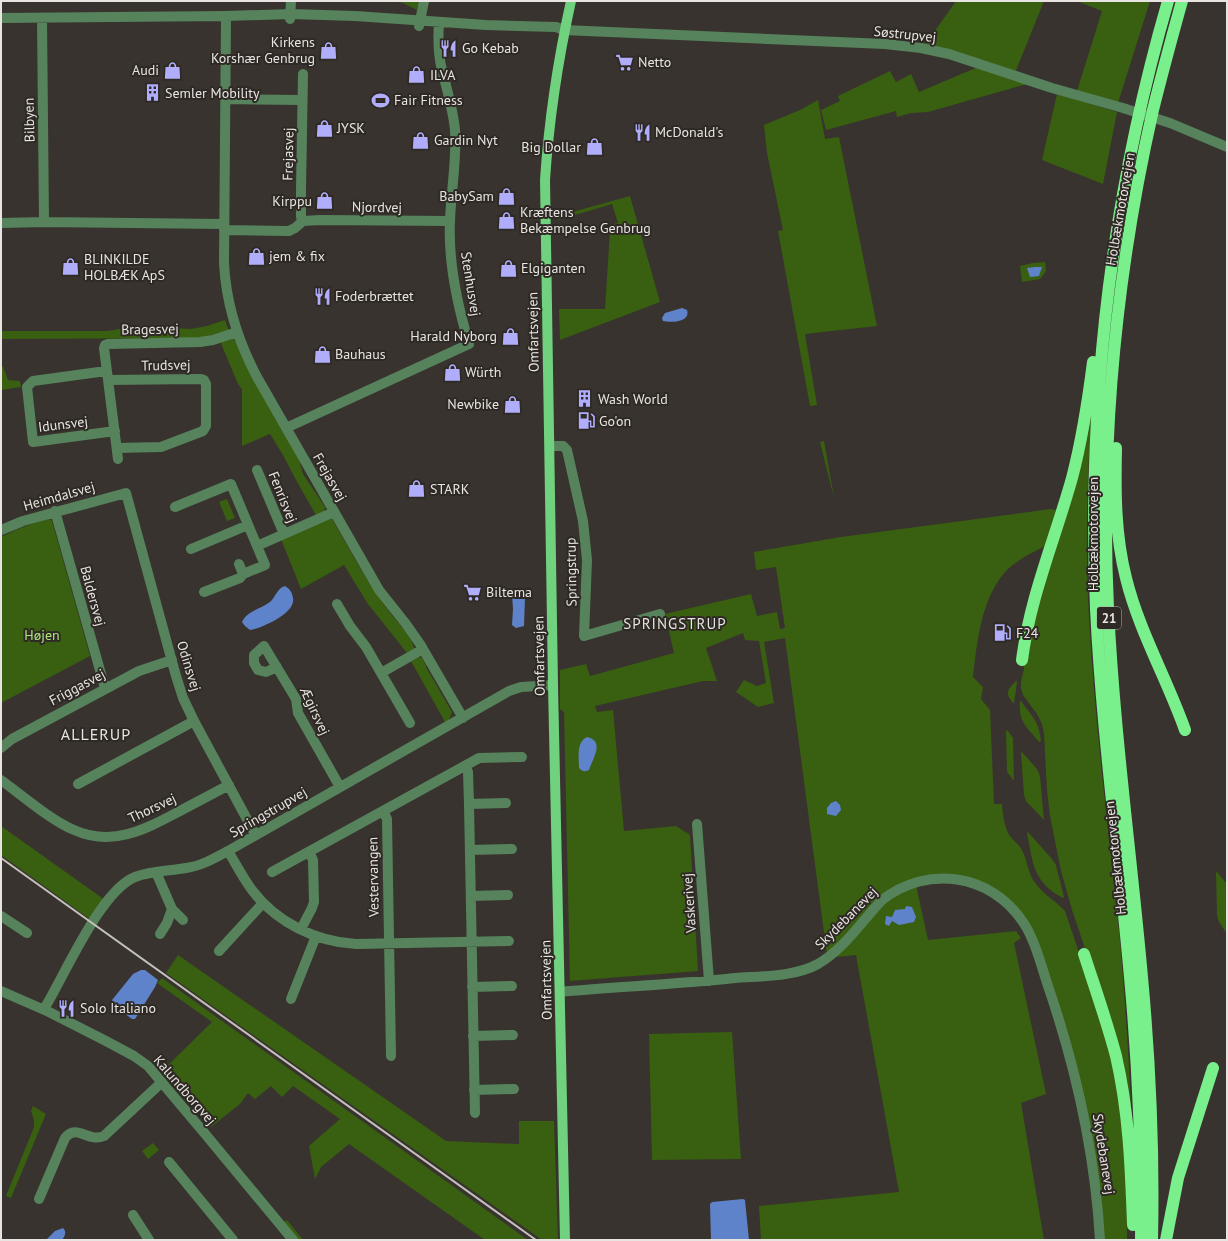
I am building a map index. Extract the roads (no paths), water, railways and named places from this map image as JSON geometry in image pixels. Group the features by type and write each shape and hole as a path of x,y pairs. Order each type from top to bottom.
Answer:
{"highway":[{"name":"Holbækmotorvejen","path":"1140,1240 1140,1126 1136,1053 1130,977 1107,751 1096,608 1094,492 1099,381 1106,310 1117,228 1127,168 1150,63 1168,1"},
{"name":"Holbækmotorvejen","path":"1152,1240 1152,1139 1148,1052 1142,976 1118,748 1108,599 1106,545 1107,474 1111,390 1119,308 1128,243 1153,112 1182,1"},
{"path":"1119,308 1116,510 1120,545 1126,577 1136,611 1175,701 1185,730"},
{"path":"1022,660 1025,635 1034,599 1071,480 1079,448 1096,343 1106,310"},
{"path":"1084,954 1106,1020 1116,1057 1125,1105 1130,1152 1133,1240"},
{"path":"1166,1240 1178,1178 1213,1068"}],"main road":[{"name":"Omfartsvejen","path":"565,1240 553,685 545,180 551,114 564,30 571,1"}],"street":[{"path":"291,1 291,16"},
{"path":"419,23 424,1"},
{"path":"1,18 42,20 226,19 291,16 419,23 555,33 564,30"},
{"name":"Frejasvej","path":"226,19 224,263 226,285 237,332 244,352 257,377 334,512 384,597 406,624 423,650 463,718"},
{"path":"1,23 42,20"},
{"name":"Bilbyen","path":"42,20 44,222"},
{"name":"Stenhusvej","path":"286,428 469,344 459,310 455,289 450,221 456,160 455,139 450,97 440,56 439,25"},
{"name":"Søstrupvej","path":"564,30 885,44 921,48 949,54 1052,88 1170,123 1227,147"},
{"name":"Frejasvej","path":"303,74 301,217 303,222"},
{"path":"225,99 302,100"},
{"name":"Njordvej","path":"303,222 320,220 450,221"},
{"path":"1,223 44,222 224,227 289,231 303,222"},
{"name":"Bragesvej","path":"118,459 107,375 105,345 200,342 213,340 237,332"},
{"name":"Idunsvej","path":"107,375 33,381 26,387 34,442 115,431"},
{"name":"Trudsvej","path":"107,375 201,379 204,380 206,384 206,426 203,431 161,447 117,448"},
{"name":"Springstrup","path":"550,446 564,446 567,450 583,521 588,566 584,636 660,614"},
{"name":"Fenrisvej","path":"257,470 284,534"},
{"path":"175,508 211,498 231,484 265,565 241,569 240,578 204,592"},
{"name":"Heimdalsvej","path":"1,530 19,522 55,511 126,492"},
{"name":"Odinsvej","path":"126,492 181,692 194,721 256,834"},
{"name":"Baldersvej","path":"55,511 105,688"},
{"name":"Fenrisvej","path":"257,546 334,512"},
{"path":"190,549 248,525"},
{"path":"337,604 350,626 366,647 410,723"},
{"path":"381,673 423,650"},
{"name":"Friggasvej","path":"1,748 15,737 105,688 144,668 172,660"},
{"name":"Ægirsvej","path":"277,667 296,699 298,713 340,787"},
{"name":"Springstrupvej","path":"44,1010 86,932 116,890 123,884 138,876 199,865 514,689 528,686 553,685"},
{"path":"78,784 194,721"},
{"name":"Vestervangen","path":"272,872 479,758 522,757"},
{"path":"465,766 468,772 469,804 475,1113"},
{"name":"Thorsvej","path":"1,780 69,827 90,835 109,837 121,836 143,830 229,785"},
{"path":"469,804 506,803"},
{"name":"Vestervangen","path":"383,810 387,819 391,1056"},
{"name":"Vaskerivej","path":"696,824 709,981"},
{"path":"470,850 512,849"},
{"path":"228,850 243,877 263,903 284,920 316,936 349,944 509,941"},
{"path":"301,929 314,902 313,860 309,852"},
{"path":"156,872 172,909 183,920"},
{"name":"Skydebanevej","path":"560,992 793,973 814,966 830,956 843,944 882,900 910,884 936,878 950,878 974,883 1003,900 1017,914 1028,930 1038,956 1061,1026 1080,1097 1088,1136 1099,1217 1100,1240"},
{"path":"471,896 508,895"},
{"path":"219,951 263,903"},
{"path":"160,934 172,909"},
{"path":"1,916 27,933"},
{"path":"291,999 316,936"},
{"path":"472,987 512,986"},
{"name":"Kalundborgvej","path":"1,991 44,1010 134,1056 148,1066 293,1240"},
{"path":"473,1036 513,1035"},
{"path":"39,1199 68,1134 78,1132 95,1138 104,1136 162,1082"},
{"path":"474,1090 514,1089"},
{"path":"169,1162 233,1240"},
{"path":"132,1215 149,1240"}],"water":[{"path":"1042,267 1039,276 1030,277 1027,268"},
{"path":"682,308 687,310 686,317 675,322 663,321 662,318 665,313"},
{"path":"285,586 292,594 293,604 284,614 270,623 255,629 250,630 245,626 242,622 244,618 251,612 272,600 279,590"},
{"path":"515,591 522,591 525,597 524,626 516,628 512,625 512,594"},
{"path":"587,737 592,739 597,746 589,770 584,771 579,768 579,751 583,739"},
{"path":"836,801 840,805 841,810 836,816 827,814 827,808 831,803"},
{"path":"906,906 912,907 916,917 914,922 899,925 892,921 889,926 885,924 886,916 892,917 895,910 905,909"},
{"path":"141,970 145,970 158,980 135,1019 132,1019 116,1007 112,1000 133,974"},
{"path":"745,1200 749,1240 711,1240 710,1204 712,1202"},
{"path":"63,1228 65,1234 62,1240 41,1240 47,1239 55,1231"}],"railway":[{"path":"1,858 536,1240"}],"place":[{"name":"Go Kebab","path":"449,48"},
{"name":"Kirkens Korshær Genbrug","path":"328,50"},
{"name":"Netto","path":"625,62"},
{"name":"Audi","path":"172,70"},
{"name":"ILVA","path":"417,75"},
{"name":"Semler Mobility","path":"152,93"},
{"name":"Fair Fitness","path":"381,100"},
{"name":"JYSK","path":"324,128"},
{"name":"McDonald's","path":"642,132"},
{"name":"Gardin Nyt","path":"421,140"},
{"name":"Big Dollar","path":"594,147"},
{"name":"BabySam","path":"507,196"},
{"name":"Kirppu","path":"325,201"},
{"name":"Kræftens Bekæmpelse Genbrug","path":"507,220"},
{"name":"jem & fix","path":"256,256"},
{"name":"BLINKILDE HOLBÆK ApS","path":"71,267"},
{"name":"Elgiganten","path":"508,268"},
{"name":"Foderbrættet","path":"322,296"},
{"name":"Harald Nyborg","path":"510,336"},
{"name":"Bauhaus","path":"322,354"},
{"name":"Würth","path":"452,372"},
{"name":"Wash World","path":"585,399"},
{"name":"Newbike","path":"512,404"},
{"name":"Go'on","path":"586,421"},
{"name":"STARK","path":"417,489"},
{"name":"Biltema","path":"473,592"},
{"name":"F24","path":"1003,633"},
{"name":"Solo Italiano","path":"67,1008"}],"district":[{"name":"SPRINGSTRUP","path":"675,624"},
{"name":"ALLERUP","path":"96,734"}],"park label":[{"name":"Højen","path":"42,635"}]}
